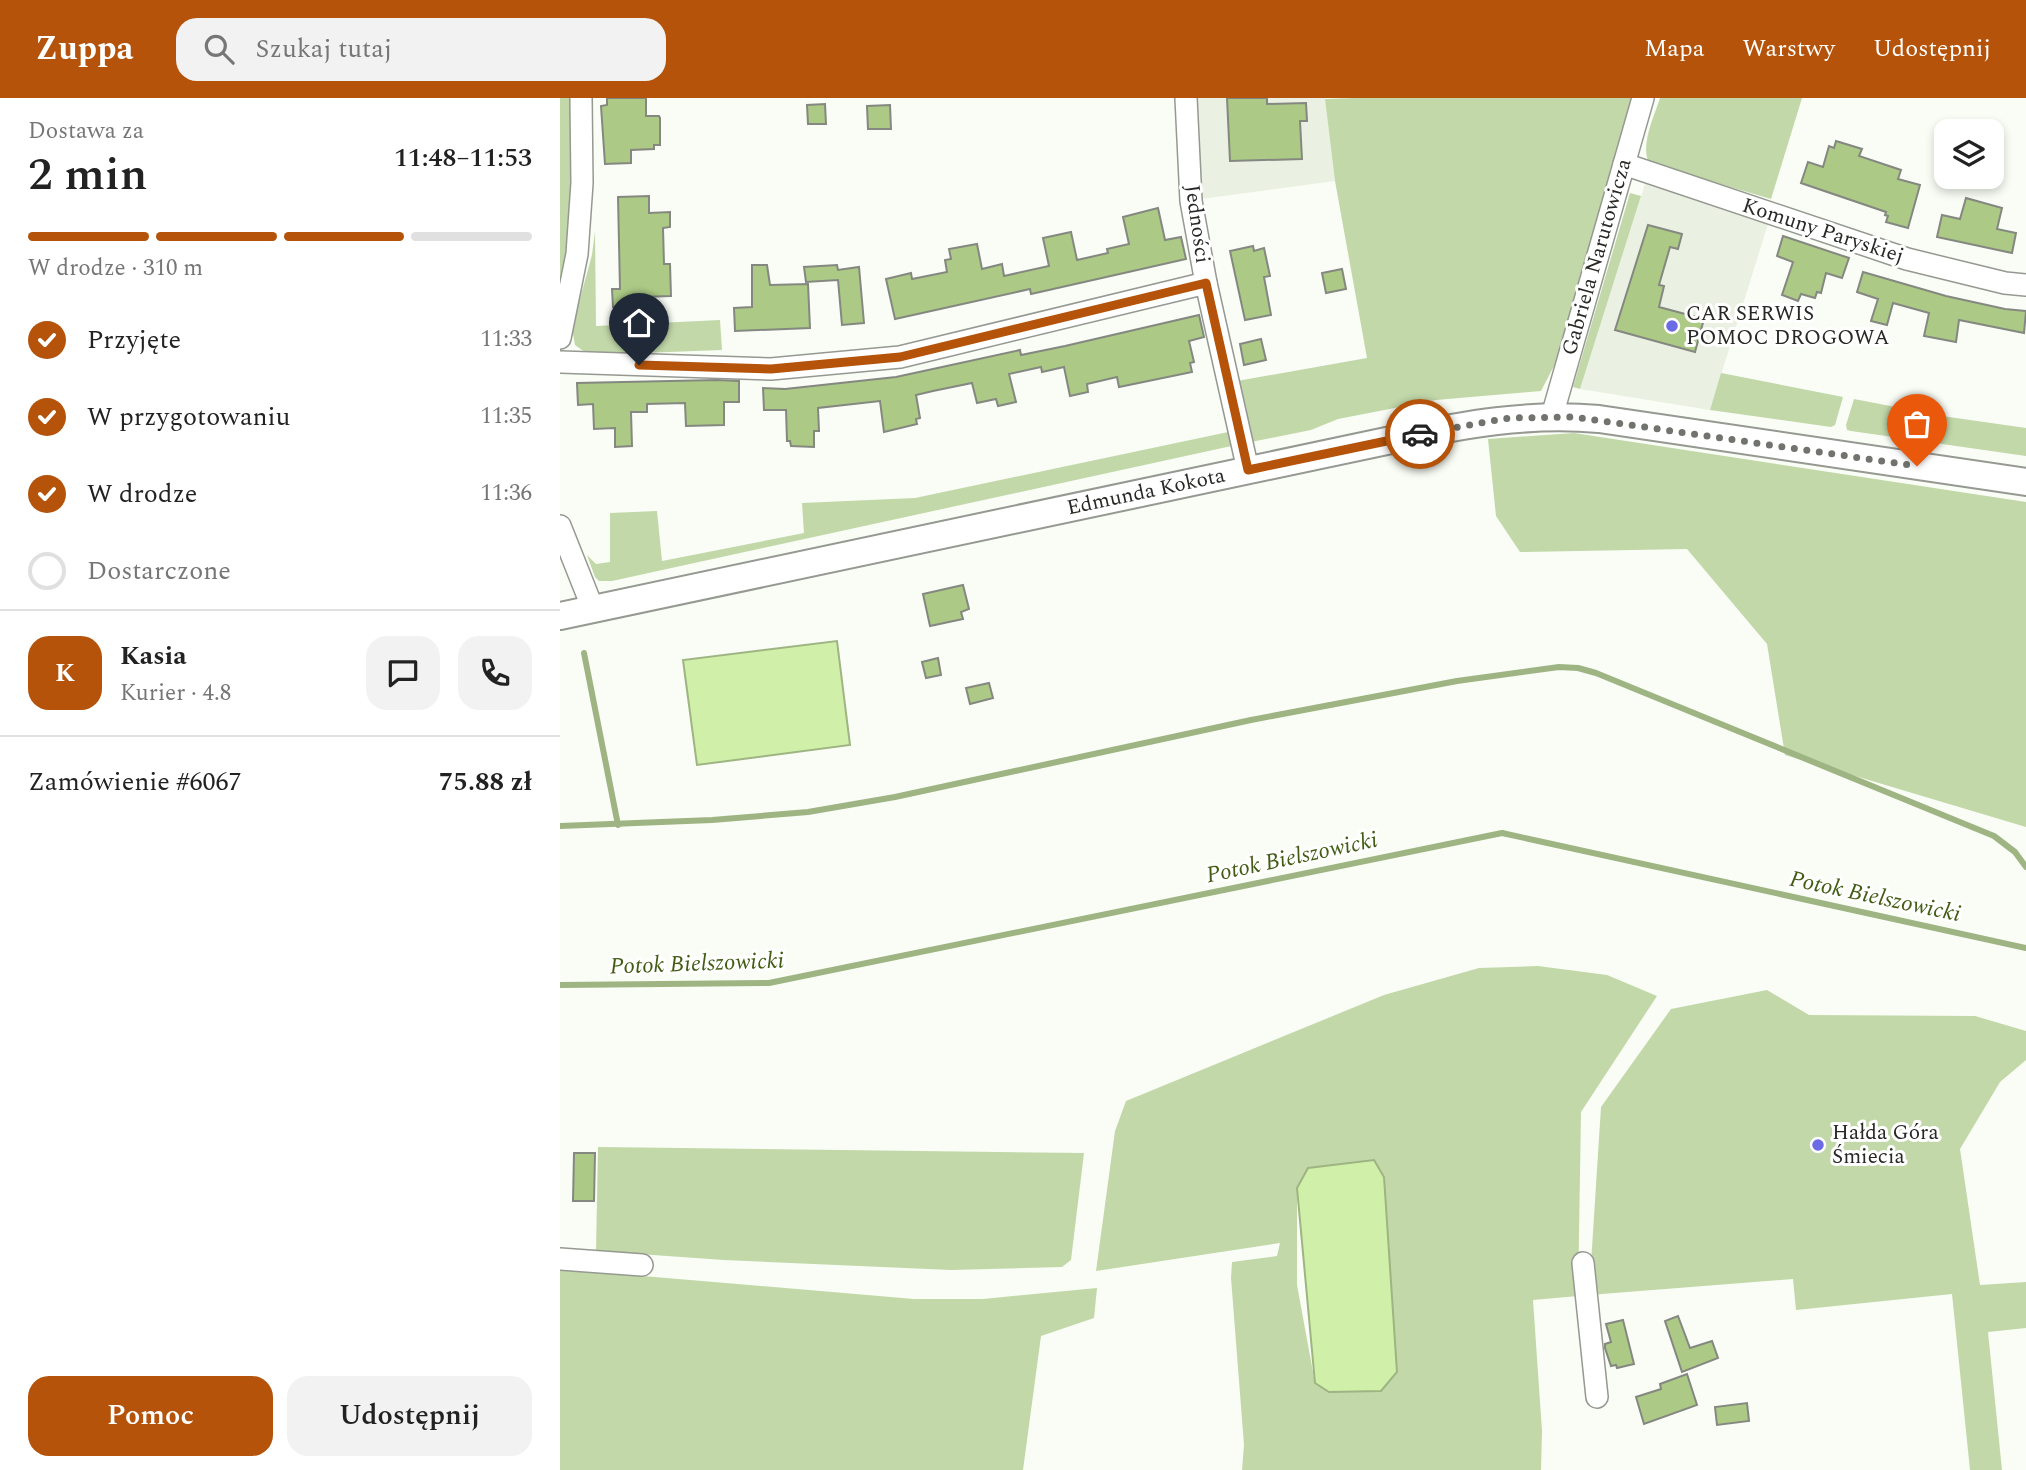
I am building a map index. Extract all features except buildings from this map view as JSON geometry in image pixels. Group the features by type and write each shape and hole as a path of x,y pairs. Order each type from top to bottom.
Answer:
{"street":[{"path":"560,338 577,254 582,183 582,98"},
{"name":"Jedności","path":"1186,98 1191,201 1206,283 1248,470"},
{"name":"Gabriela Narutowicza","path":"1552,416 1643,98"},
{"name":"Komuny Paryskiej","path":"1624,164 1907,259 2006,283 2026,285"},
{"path":"560,362 771,369 900,357 1206,283"},
{"name":"Edmunda Kokota","path":"560,616 1457,426 1509,418 1552,416 1619,422 2026,482"},
{"path":"560,526 593,609"},
{"path":"560,1259 642,1265"},
{"path":"1583,1263 1597,1396"}],"shaded area":[{"path":"560,98 574,98 571,250 560,304"},
{"path":"1197,98 1325,98 1335,181 1201,199"},
{"path":"1631,98 1555,364 1541,391 1436,400 1338,419 1311,430 1251,442 1237,381 1367,358 1335,181 1325,99"},
{"path":"1660,98 1802,98 1771,199 1649,163 1647,140"},
{"path":"1645,184 1768,224 1710,410 1580,389"},
{"path":"1630,193 1641,196 1580,389 1573,387"},
{"path":"595,231 596,326 720,320 722,350 589,355 575,345 572,328 592,255"},
{"path":"1721,373 1843,397 1835,425 1831,427 1710,410"},
{"path":"1854,399 1942,416 2026,428 2026,456 1847,430"},
{"path":"1233,431 1236,445 612,581 599,581 595,577 587,555 596,564 610,562 610,513 657,511 662,561 804,533 802,503 915,498"},
{"path":"1574,433 2026,502 2026,827 1785,755 1767,644 1687,549 1520,552 1496,516 1488,439"},
{"path":"837,641 850,745 697,765 683,660"},
{"path":"1538,966 1607,975 1657,996 1581,1112 1578,1296 1533,1300 1542,1431 1541,1470 1242,1470 1244,1445 1232,1262 1277,1256 1280,1243 1096,1271 1115,1131 1126,1101 1384,995 1479,968","holes":["1308,1168 1381,1391 1315,1383 1297,1285 1297,1188"]},
{"path":"1767,990 1809,1015 1975,1016 2026,1031 2026,1060 2000,1082 1960,1149 1980,1285 2026,1282 2026,1328 1988,1332 2002,1470 1970,1470 1952,1294 1796,1310 1793,1279 1589,1295 1601,1107 1671,1009"},
{"path":"598,1147 1084,1153 1071,1260 1062,1267 951,1270 724,1260 596,1251"},
{"path":"1374,1160 1384,1177 1397,1372 1381,1391 1329,1392 1315,1383 1297,1188 1308,1168"},
{"path":"560,1269 914,1299 983,1299 1097,1288 1094,1318 1041,1336 1023,1470 560,1470"}],"waterway":[{"path":"584,653 618,825"},
{"path":"560,826 712,820 808,812 895,797 1251,720 1457,681 1559,667 1596,673 1994,836 2015,852 2026,867"},
{"name":"Potok Bielszowicki","path":"560,985 769,983 1502,833 2026,948"}],"way so far":[{"path":"1420,434 1509,418 1574,417 1917,466"}],"place":[{"name":"CAR SERWIS POMOC DROGOWA","path":"1672,326"},
{"name":"Hałda Góra Śmiecia","path":"1818,1145"}],"route":[{"path":"639,365 771,369 900,357 1206,283 1248,470 1420,434"}]}
